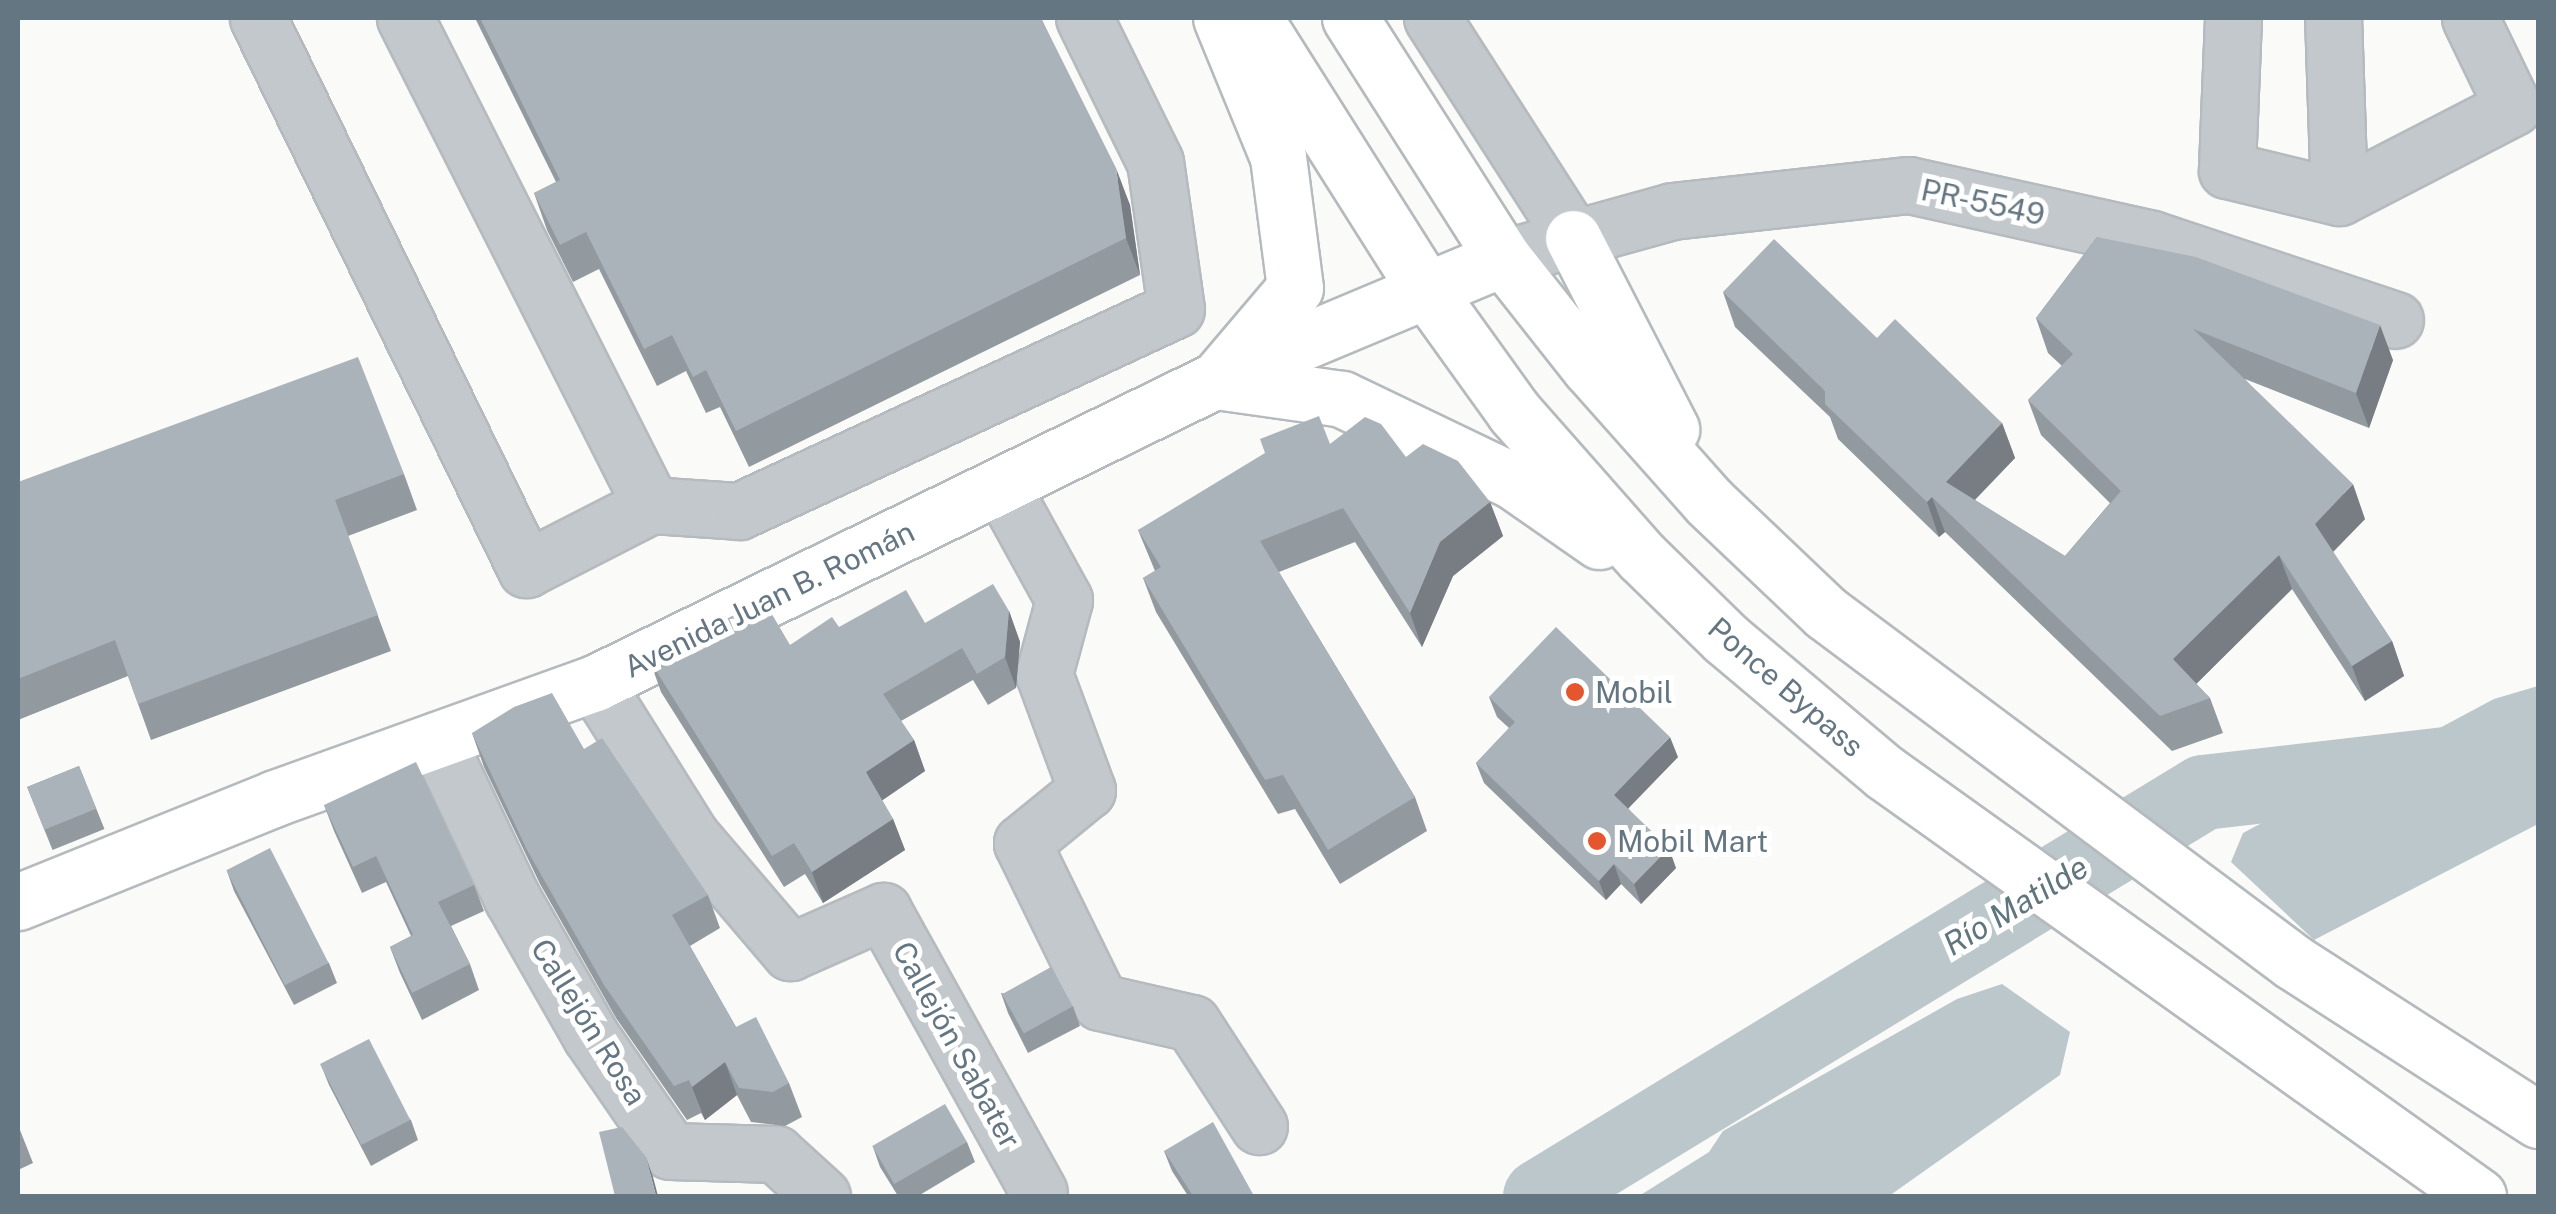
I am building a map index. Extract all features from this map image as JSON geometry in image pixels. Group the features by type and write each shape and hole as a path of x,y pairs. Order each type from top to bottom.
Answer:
{"main road":[{"path":"1216,381 1295,288 1278,157 1221,18"},
{"name":"Ponce Bypass","path":"1254,18 1425,288 1514,412 1688,602 1946,817 2478,1196"},
{"path":"1350,18 1503,258 1709,502 1826,614 2010,757 2292,962 2538,1120"},
{"path":"1573,238 1709,502"},
{"name":"Avenida Juan B. Román","path":"18,902 595,682 1216,381 1425,288 1503,258"},
{"path":"1216,381 1342,400 1513,481 1688,602"}],"street":[{"path":"258,18 526,570 651,505 738,511 1176,310 1155,162 1084,18"},
{"path":"406,18 651,505"},
{"path":"1432,18 1573,238"},
{"path":"2232,18 2227,170 2339,197 2513,107 2470,18"},
{"path":"2333,18 2339,197"},
{"name":"PR-5549","path":"1503,258 1672,210 1909,185 2152,239 2394,320"},
{"path":"1002,486 1064,600 1044,674 1087,790 1022,844 1100,1002 1192,1023 1259,1126"},
{"name":"Callejón Sabater","path":"595,682 691,836 790,952 883,910 1039,1192"},
{"name":"Callejón Rosa","path":"436,740 512,898 590,1035 670,1151 776,1154 822,1196"}],"shaded area":[{"path":"2538,686 2538,824 2314,940 2231,862 2243,833 2494,699"},
{"path":"2002,984 2070,1032 2060,1075 1889,1196 1639,1196 1709,1152 1723,1131 1957,999"}],"building":[{"path":"480,18 1041,18 1116,168 1126,238 736,431 706,370 693,377 672,335 644,349 586,232 560,245 534,193 560,180"},
{"path":"2097,237 2196,257 2380,325 2356,393 2193,329 2353,484 2315,524 2392,641 2352,666 2279,555 2173,659 2210,698 2160,716 1932,497 1927,502 1825,404 1825,391 1723,292 1774,239 1877,338 1895,319 2002,423 1946,482 2065,556 2121,491 2028,400 2073,354 2036,318"},
{"path":"358,357 404,474 335,500 378,615 138,704 115,640 18,679 18,482"},
{"path":"1319,416 1330,444 1365,417 1381,424 1406,457 1423,444 1458,461 1490,502 1440,542 1410,613 1343,508 1260,541 1415,797 1328,850 1283,775 1265,780 1143,578 1161,567 1138,530 1265,453 1260,439"},
{"path":"993,584 1009,611 1005,657 977,674 962,648 883,694 914,740 866,772 893,819 812,872 794,843 772,856 650,661 763,599 790,645 832,617 839,627 906,590 925,623"},
{"path":"1556,627 1670,737 1614,795 1669,848 1634,884 1614,864 1599,881 1476,763 1515,722 1489,697"},
{"path":"552,693 584,749 602,738 708,895 672,915 736,1027 756,1017 789,1083 773,1092 739,1088 725,1062 692,1087 689,1080 674,1086 604,985 527,850 472,733 514,707"},
{"path":"416,762 474,885 438,902 470,964 412,993 390,947 413,935 376,856 353,867 324,805"},
{"path":"79,766 96,809 44,830 27,787"},
{"path":"270,848 329,963 285,985 226,870"},
{"path":"1051,967 1073,1006 1024,1034 1002,994"},
{"path":"369,1039 410,1120 361,1145 320,1064"},
{"path":"945,1104 967,1142 894,1184 872,1146"},
{"path":"1213,1122 1254,1196 1193,1196 1164,1151"},
{"path":"622,1127 646,1157 656,1196 615,1196 599,1132"}],"waterway":[{"name":"Río Matilde","path":"1540,1196 2203,792 2538,753"}],"place":[{"name":"Mobil","path":"1575,692"},
{"name":"Mobil Mart","path":"1597,841"}]}
